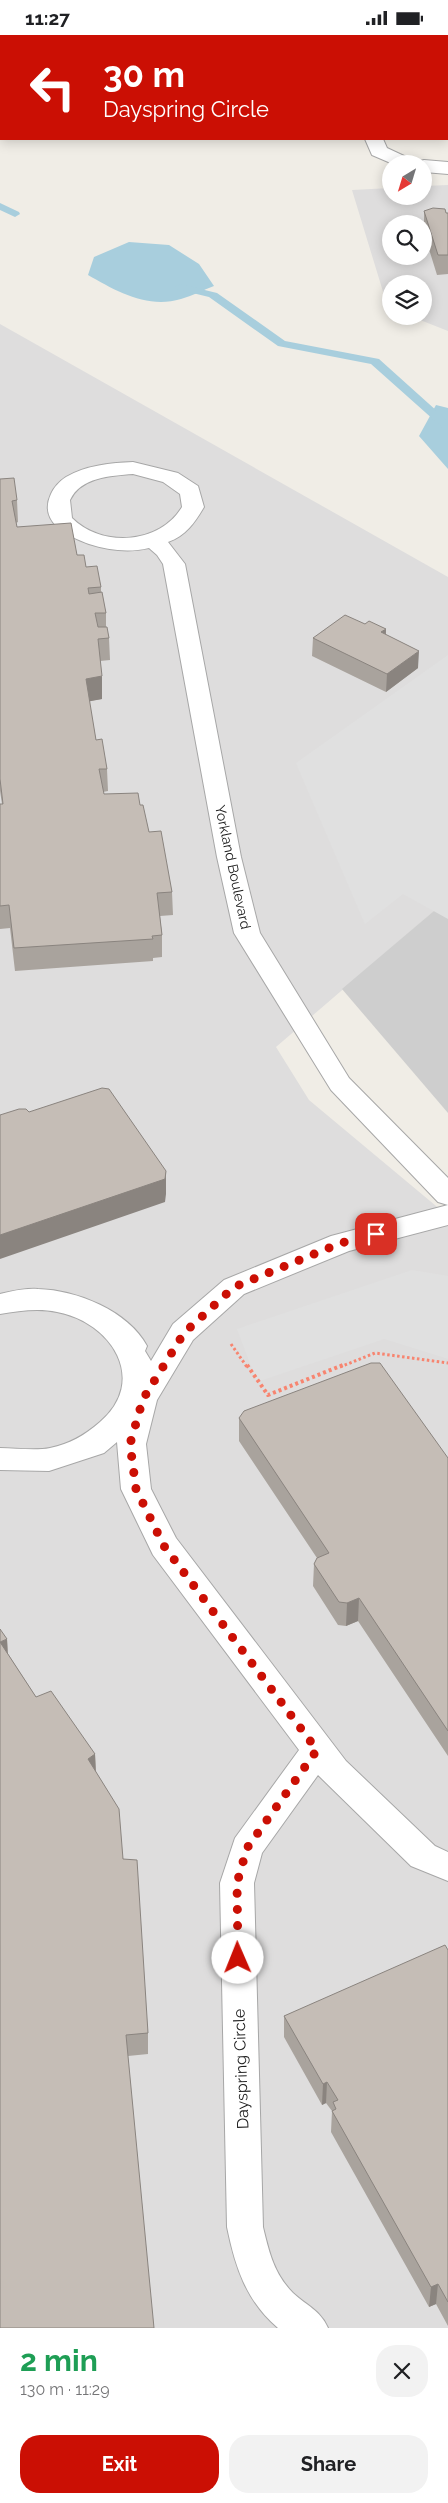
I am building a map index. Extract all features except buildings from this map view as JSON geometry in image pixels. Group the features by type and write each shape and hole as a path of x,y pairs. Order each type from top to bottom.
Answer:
{"street":[{"path":"374,140 379,151 388,155"},
{"path":"432,166 448,169"},
{"path":"111,469 154,471 173,477 186,487 194,498 194,511 187,523 173,533 154,541 131,544 108,543 78,533 70,528 60,517 58,504 62,492 74,481 91,473 111,469"},
{"name":"Yorkland Boulevard","path":"154,541 166,551 174,564 229,857 246,933 340,1084 448,1195"},
{"path":"448,1215 341,1243 234,1287 184,1333 143,1399 130,1444 136,1489 164,1546 317,1750 334,1771 423,1856 448,1867"},
{"path":"0,1304 16,1300 56,1300 93,1312 121,1333 159,1374"},
{"path":"92,1445 122,1421 136,1392 136,1361 121,1333"},
{"path":"0,1459 49,1460 92,1445 136,1424"},
{"name":"Dayspring Circle","path":"309,2328 267,2293 254,2268 245,2227 237,1883 247,1848 317,1750"}],"path":[{"path":"208,1311 268,1395 375,1353 408,1356 448,1363"}],"shaded area":[{"path":"448,185 448,331 432,325 432,275 382,275 382,288 352,190 382,188 382,205 432,205 432,186"},
{"path":"0,324 448,577 448,899 276,1047 309,1100 448,1216 448,2328 0,2328"},
{"path":"448,655 448,919 403,894 365,924 296,763"},
{"path":"448,899 448,1113 342,989"},
{"path":"412,1270 448,1276 448,1359 384,1339 257,1382 237,1329"}],"water":[{"path":"129,242 169,245 199,264 214,286 181,299 156,302 132,297 88,275 94,257"},
{"path":"436,405 448,408 448,469 419,436"}],"waterway":[{"path":"0,206 15,214"},
{"path":"180,287 213,295 282,344 375,361 448,427"}],"route":[{"path":"238,1958 237,1883 247,1848 317,1750 164,1546 136,1489 130,1444 143,1399 184,1333 234,1287 341,1243 376,1234"}]}
